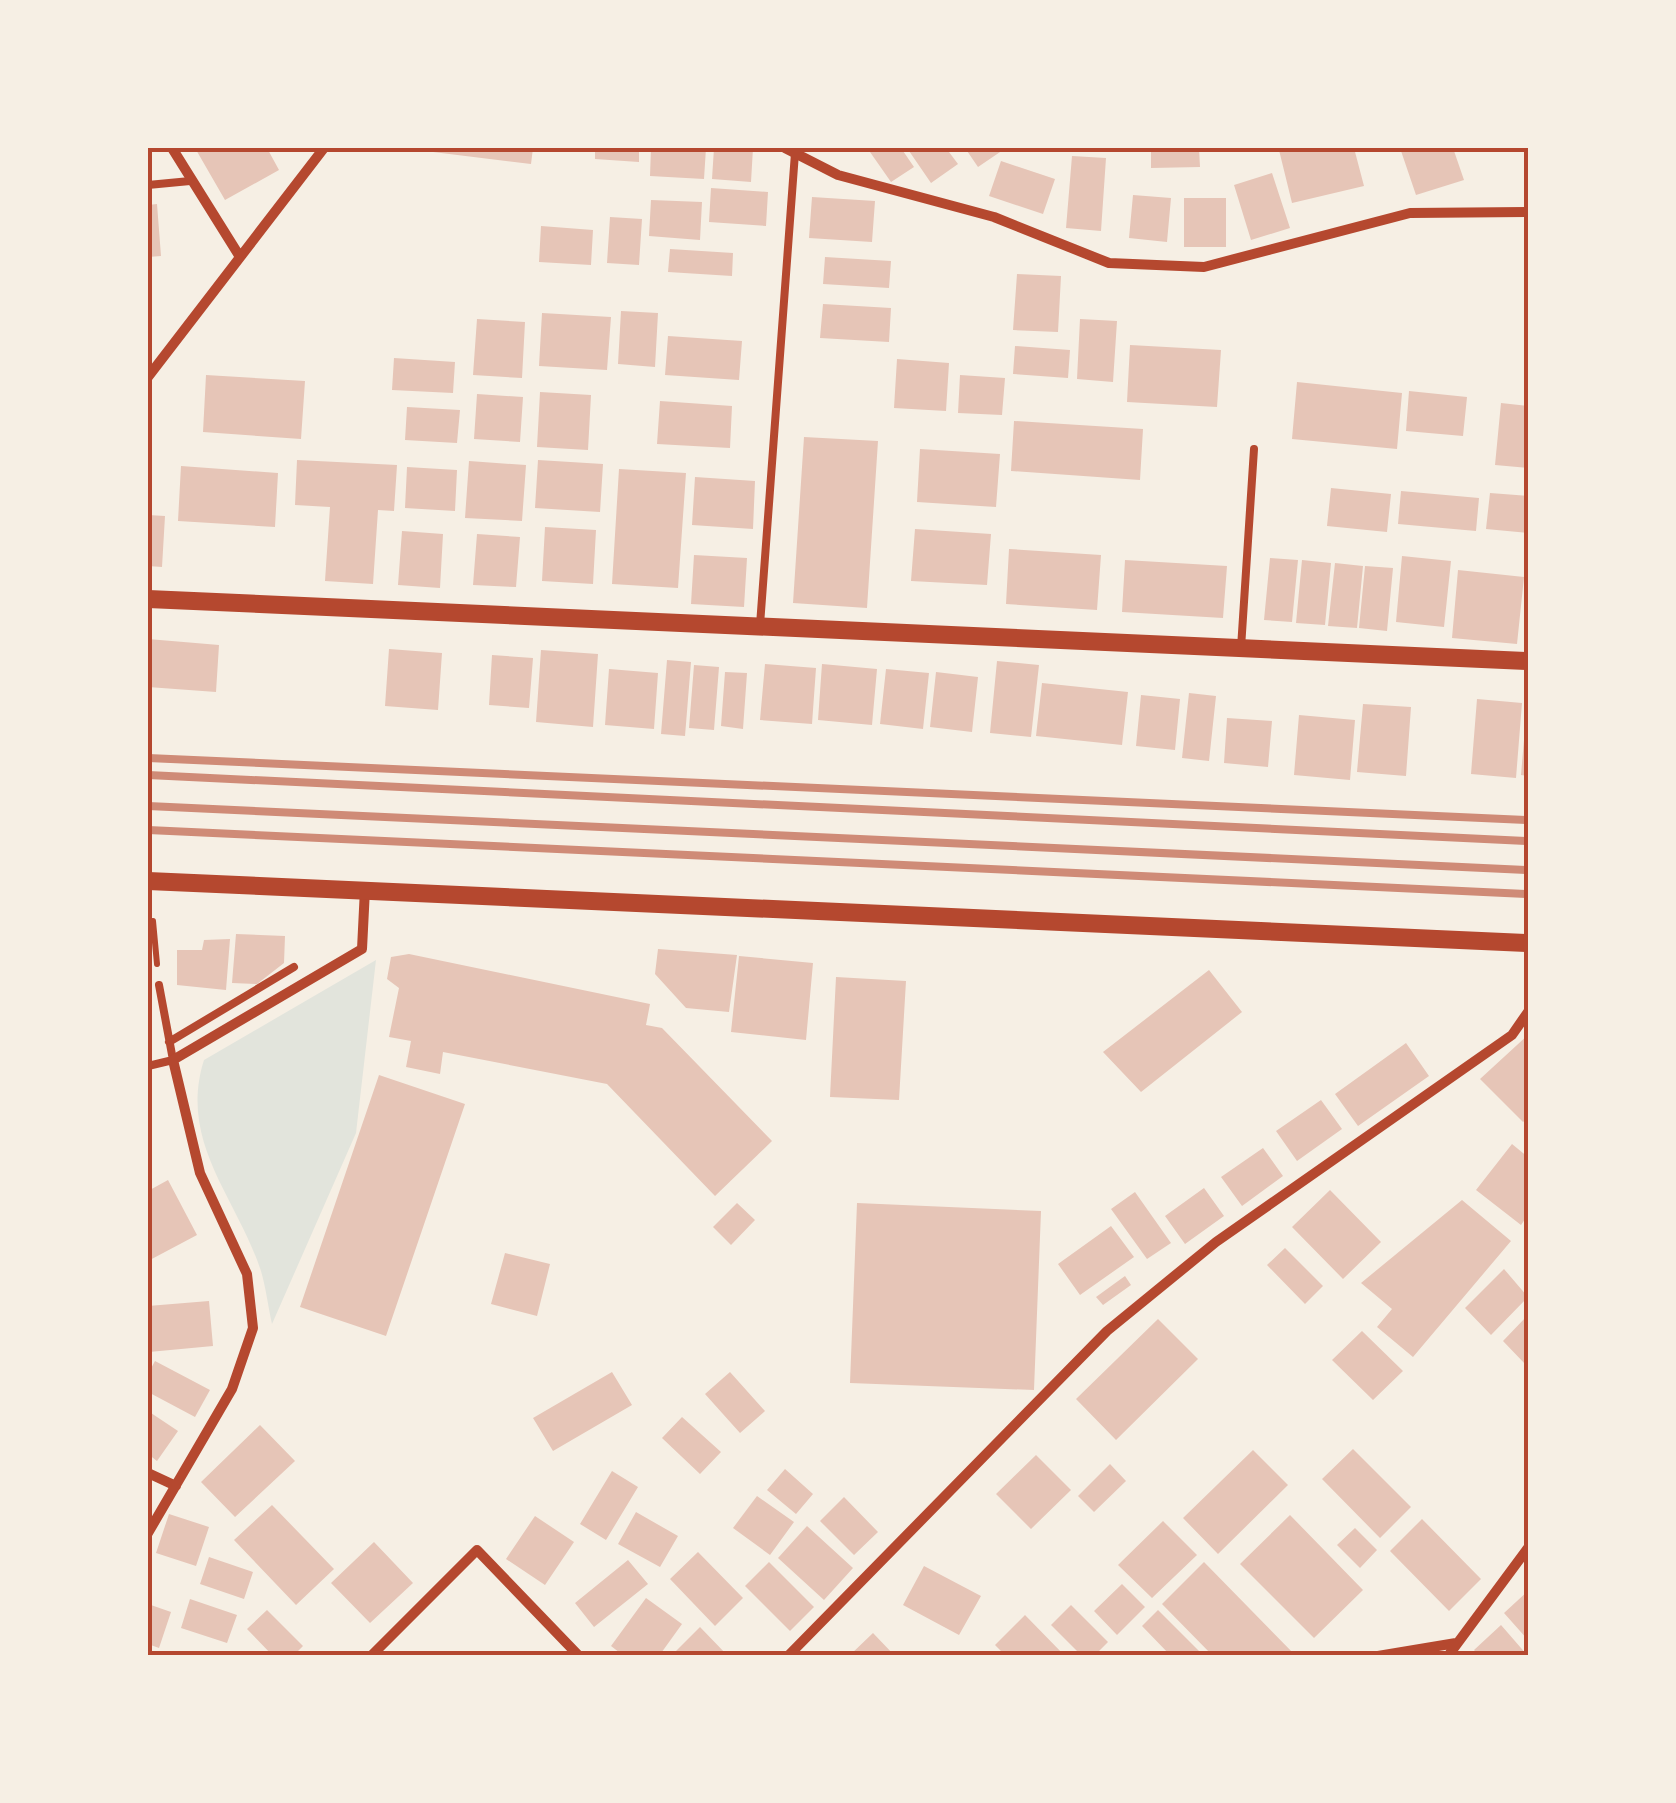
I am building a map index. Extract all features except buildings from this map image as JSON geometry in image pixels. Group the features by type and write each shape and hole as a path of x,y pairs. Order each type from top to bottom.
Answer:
{"street":[{"path":"172,148 240,256"},
{"path":"148,378 324,148"},
{"path":"790,150 838,175 994,218 1109,263 1204,267 1410,213 1528,212"},
{"path":"148,598 1528,661"},
{"path":"148,881 1528,943"},
{"path":"148,1533 232,1389 253,1328 247,1274 200,1173 172,1060 362,949 365,889"},
{"path":"788,1656 1107,1331 1216,1242 1512,1035 1528,1012"},
{"path":"148,1473 176,1486"},
{"path":"1448,1656 1528,1548"},
{"path":"371,1656 477,1550 579,1656"},
{"path":"1378,1656 1456,1643"}],"lane":[{"path":"760,625 790,150"},
{"path":"148,185 190,181"},
{"path":"1241,648 1254,448"},
{"path":"170,1042 294,967"},
{"path":"148,1066 172,1060 159,985"}],"path":[{"path":"153,921 159,985"}],"shaded area":[{"path":"376,960 356,1133 272,1324 251,1244 204,1144 198,1090 204,1060"}],"railway":[{"path":"148,758 1528,820"},
{"path":"148,775 1528,841"},
{"path":"148,806 1528,870"},
{"path":"148,830 1528,894"}]}
